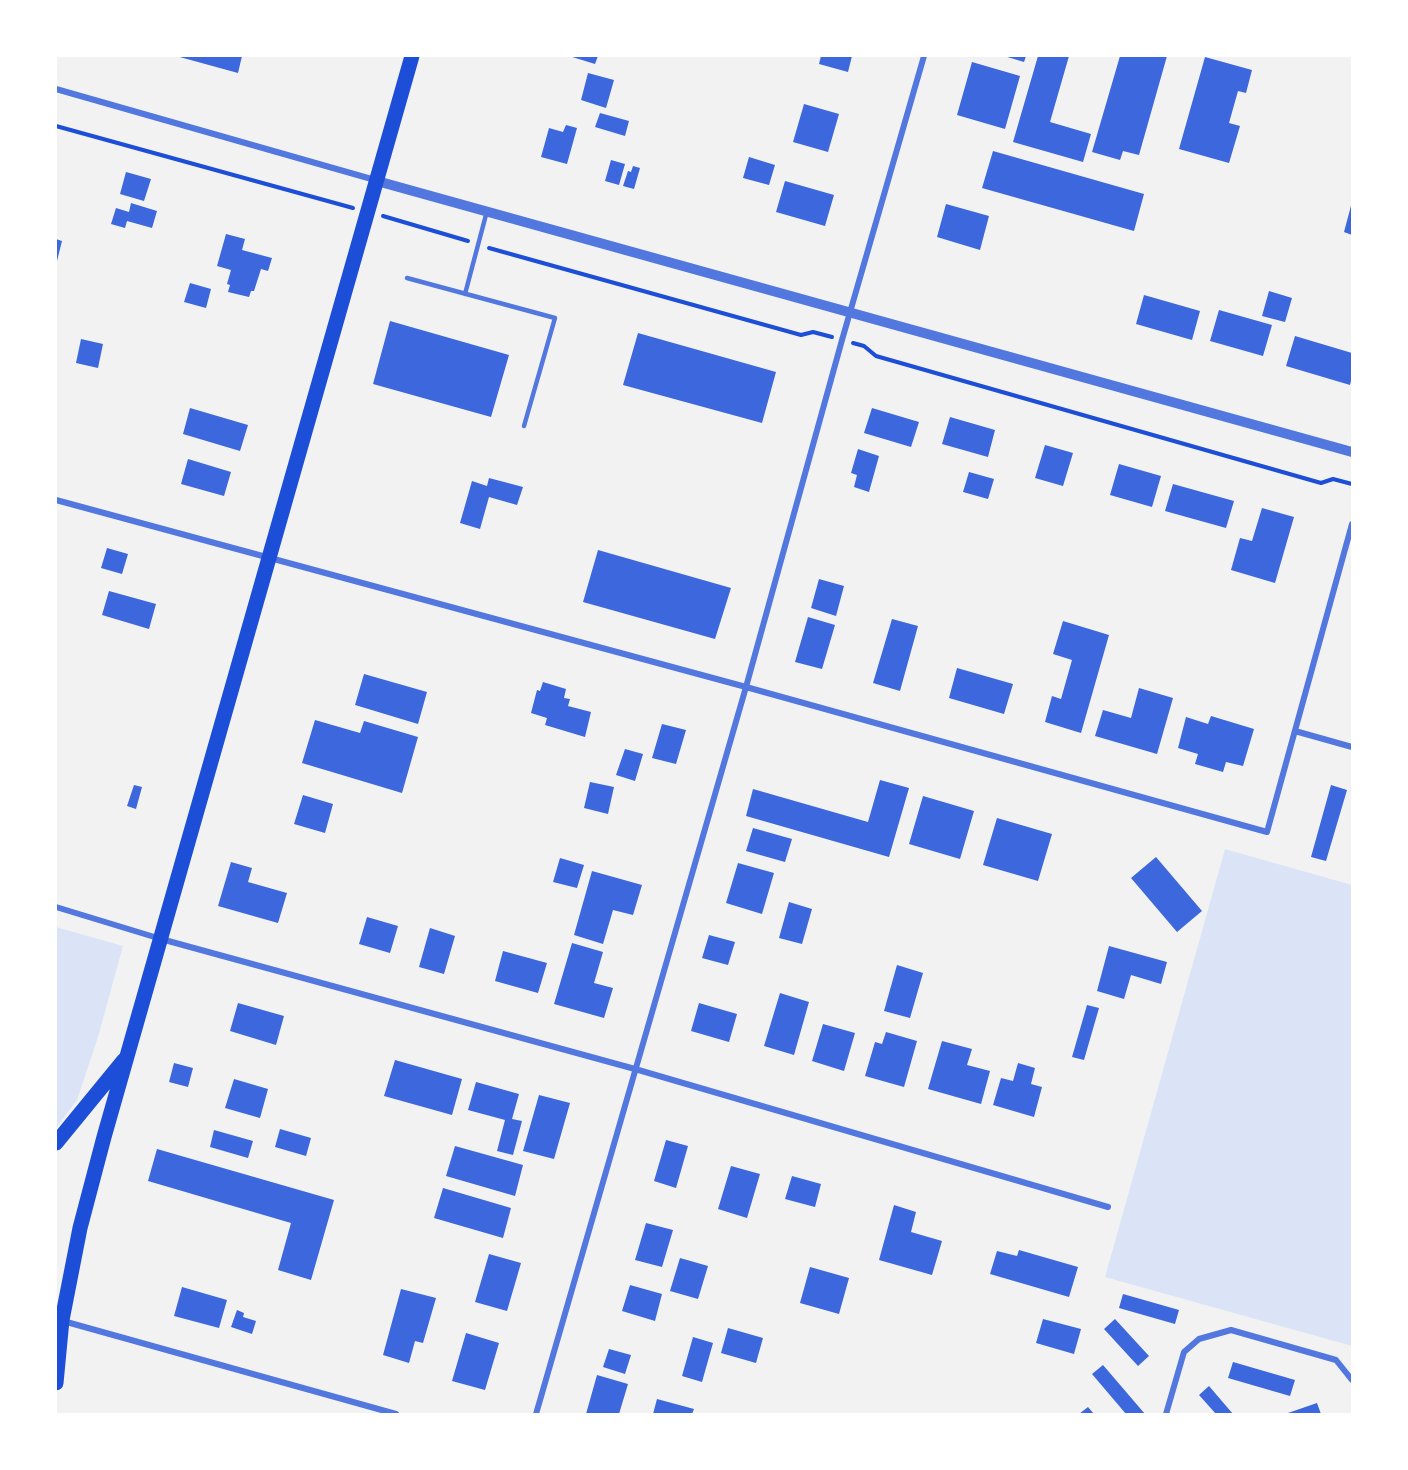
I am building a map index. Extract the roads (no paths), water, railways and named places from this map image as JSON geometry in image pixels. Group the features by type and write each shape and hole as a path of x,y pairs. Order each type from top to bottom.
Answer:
{"main road":[{"path":"56,1383 62,1320 80,1228 412,56"},
{"path":"56,1143 128,1056"}],"street":[{"path":"536,1414 746,687 924,56"},
{"path":"56,89 487,212 1353,452"},
{"path":"56,500 746,687 1267,832 1353,524"},
{"path":"1295,730 1353,747"},
{"path":"56,907 161,939 635,1069 1108,1207"},
{"path":"62,1320 396,1414"},
{"path":"1166,1414 1184,1352 1199,1339 1231,1330 1336,1360 1353,1380"}],"lane":[{"path":"465,294 487,212"},
{"path":"407,278 555,318 524,426"}]}
